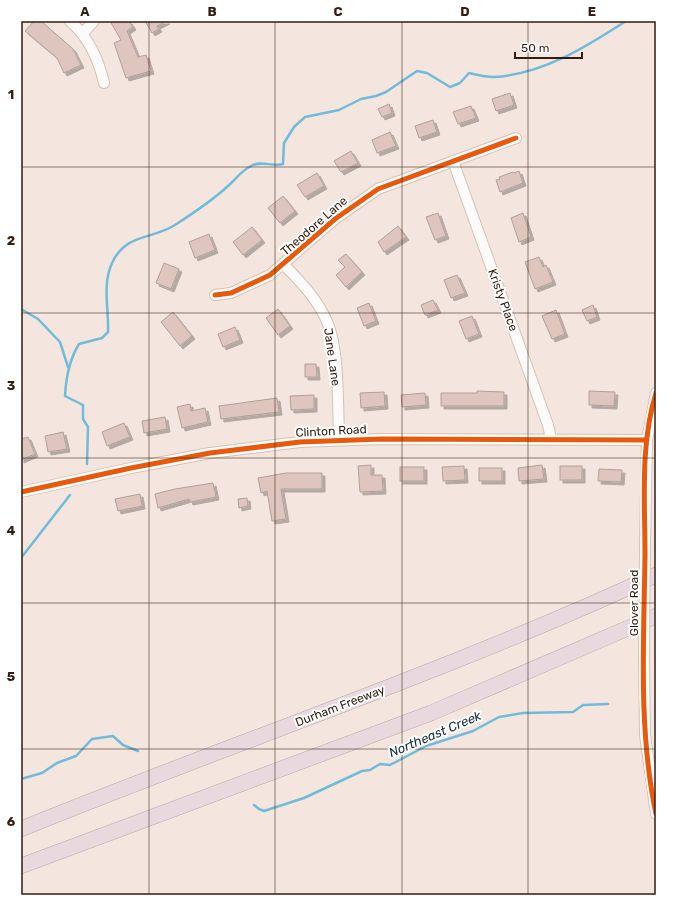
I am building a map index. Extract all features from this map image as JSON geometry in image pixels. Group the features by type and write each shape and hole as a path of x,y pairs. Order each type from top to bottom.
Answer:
{"highway":[{"name":"Durham Freeway","path":"21,829 417,677 568,615 656,575"},
{"path":"21,866 443,708 656,616"}],"street":[{"path":"70,21 83,33 94,51 104,83"},
{"path":"83,33 94,21"},
{"name":"Theodore Lane","path":"215,295 231,293 270,275 284,265 335,219 378,189 516,138"},
{"name":"Kristy Place","path":"453,161 548,425 551,439"},
{"name":"Jane Lane","path":"284,265 318,306 330,328 336,374 339,440"},
{"name":"Glover Road","path":"656,393 647,440 644,656 645,735 656,814"},
{"name":"Clinton Road","path":"21,492 131,468 247,447 339,440 647,440"}],"building":[{"path":"34,21 41,21 73,49 81,65 64,73 57,58 25,31"},
{"path":"110,21 129,21 133,27 127,31 138,57 146,55 151,71 126,78 114,43 121,40"},
{"path":"145,21 167,21 157,26 159,29 152,33"},
{"path":"510,93 514,105 496,111 492,99"},
{"path":"389,104 392,113 382,117 378,109"},
{"path":"471,106 476,118 458,124 453,112"},
{"path":"433,120 437,132 419,138 415,126"},
{"path":"390,132 396,146 377,153 372,140"},
{"path":"351,151 358,163 341,172 334,161"},
{"path":"519,171 523,183 500,192 496,180 500,179 499,177"},
{"path":"317,173 324,186 305,197 297,185"},
{"path":"283,196 295,211 280,223 268,208"},
{"path":"438,213 446,236 435,240 426,217"},
{"path":"523,213 531,237 519,242 511,218"},
{"path":"398,226 406,237 384,252 378,242"},
{"path":"252,227 262,240 243,255 233,242"},
{"path":"209,234 215,250 195,258 189,242"},
{"path":"346,254 362,272 346,287 336,275 345,267 338,260"},
{"path":"539,257 543,267 546,265 553,282 535,289 525,262"},
{"path":"164,263 179,269 171,289 156,283"},
{"path":"457,275 465,293 451,298 444,280"},
{"path":"433,300 438,310 425,315 421,305"},
{"path":"369,303 376,321 364,326 357,308"},
{"path":"593,305 597,317 587,321 582,310"},
{"path":"278,309 290,326 278,335 266,318"},
{"path":"556,310 565,334 552,339 542,316"},
{"path":"173,312 192,336 180,346 161,322"},
{"path":"472,316 479,334 466,339 459,321"},
{"path":"235,327 240,340 223,347 218,334"},
{"path":"305,364 316,364 317,377 305,377"},
{"path":"477,391 504,392 504,406 441,406 441,393 477,393"},
{"path":"589,391 615,392 614,406 589,405"},
{"path":"384,392 385,406 361,408 360,393"},
{"path":"425,393 426,405 402,407 401,395"},
{"path":"314,395 314,409 291,410 290,396"},
{"path":"277,398 279,412 221,419 219,406"},
{"path":"190,404 191,411 205,408 208,422 182,428 177,407"},
{"path":"165,417 167,429 144,433 142,421"},
{"path":"124,423 130,437 107,446 102,432"},
{"path":"63,432 67,449 48,452 45,436"},
{"path":"28,437 35,454 21,460 21,439"},
{"path":"371,465 371,475 382,475 383,491 360,492 358,466"},
{"path":"542,465 544,479 519,481 518,468"},
{"path":"464,466 465,480 443,481 442,467"},
{"path":"560,466 582,466 582,480 560,480"},
{"path":"400,467 424,467 424,481 400,481"},
{"path":"479,468 502,468 502,481 479,481"},
{"path":"599,469 622,470 621,482 598,481"},
{"path":"286,473 322,473 322,489 281,489 286,519 272,521 267,491 261,493 258,478"},
{"path":"213,483 216,497 190,502 189,499 158,508 155,494"},
{"path":"140,494 142,506 118,511 115,499"},
{"path":"247,498 248,506 239,508 238,499"}],"waterway":[{"path":"87,464 88,427 83,419 83,405 65,396 67,375 70,362 79,344 102,338 108,332 107,280 112,263 124,247 140,238 166,230 175,225 216,196 247,168 255,164 283,164 284,143 294,127 305,117 339,110 361,99 386,92 417,71 427,73 450,87 460,83 469,73 494,77 530,71 563,58 626,21"},
{"path":"21,309 38,319 60,342 68,367"},
{"path":"21,558 70,495"},
{"name":"Northeast Creek","path":"254,805 264,811 304,798 362,771 370,770 380,764 390,765 426,746 473,731 499,717 523,713 573,712 583,705 608,704"},
{"name":"Northeast Creek","path":"21,779 42,773 57,763 76,756 92,739 113,736 123,745 138,751"}],"cycle path":[{"path":"215,295 231,293 270,275 335,219 378,189 516,138"},
{"path":"656,393 651,412 645,452 643,652 644,717 650,782 656,814"},
{"path":"21,492 131,468 210,453 300,442 382,439 647,440"}]}
